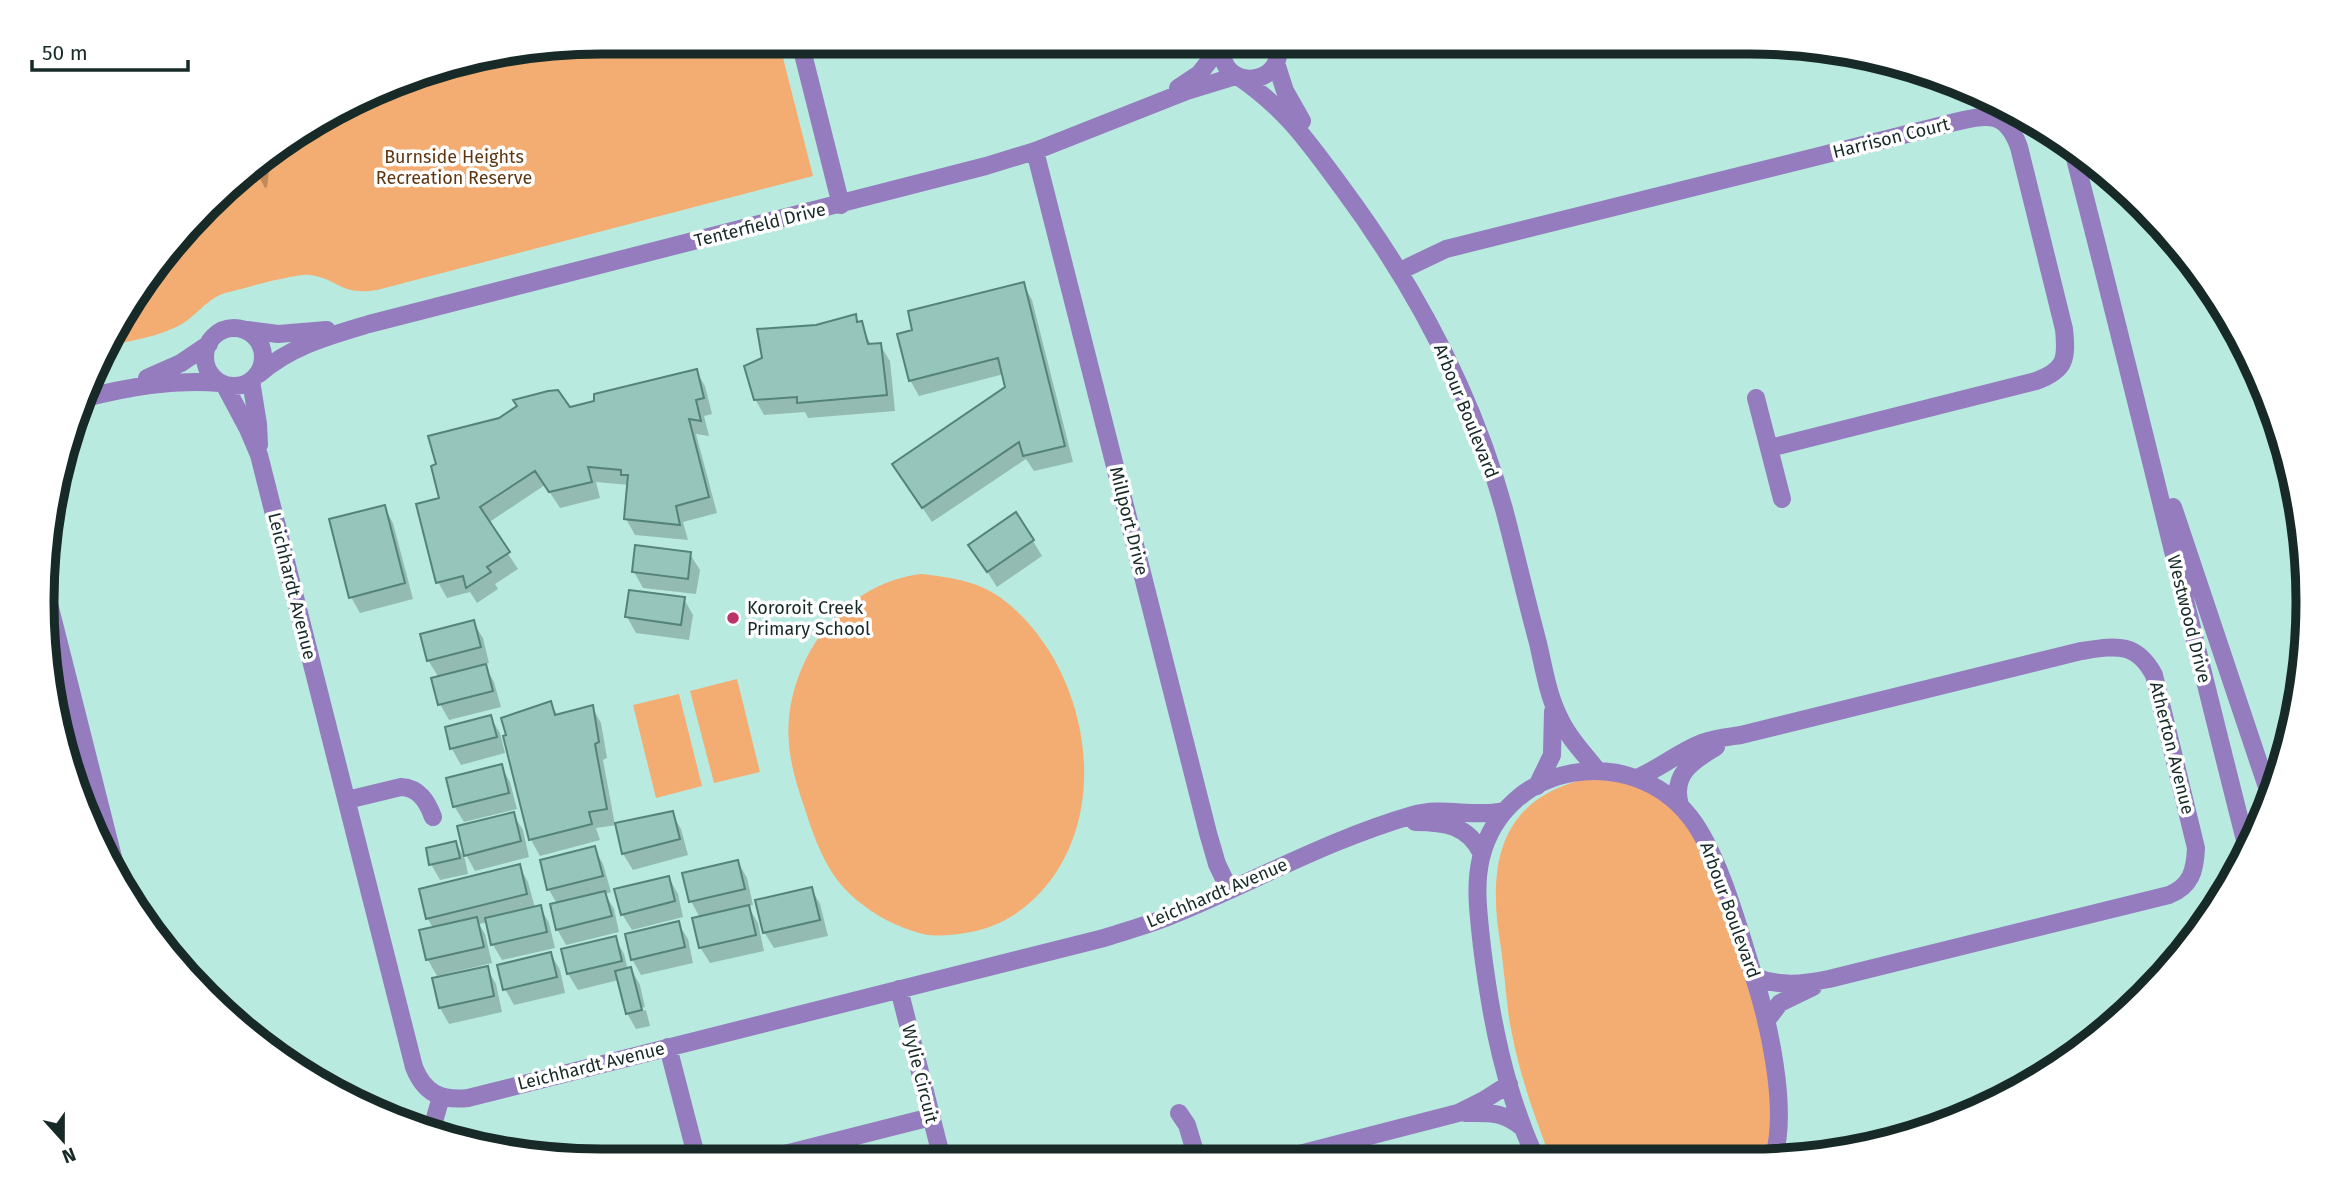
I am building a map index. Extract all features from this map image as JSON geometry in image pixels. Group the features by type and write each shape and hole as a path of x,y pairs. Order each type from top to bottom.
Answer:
{"street":[{"path":"803,54 841,205"},
{"name":"Tenterfield Drive","path":"1144,107 1199,74 1214,54"},
{"path":"1223,54 1224,63 1238,77 1275,104 1312,147"},
{"path":"1277,54 1285,91 1303,122 1312,147"},
{"name":"Tenterfield Drive","path":"255,377 284,354 322,338 369,324 841,205 1035,151 1144,107 1238,77 1256,79 1264,76 1277,54"},
{"name":"Harrison Court","path":"1400,271 1446,248 1955,122 1982,116 2001,119 2008,124 2019,147 2064,329 2066,345 2062,366 2048,377 2036,381 1770,448"},
{"name":"Arbour Boulevard","path":"1312,147 1400,271 1451,368 1480,439 1503,507 1553,704"},
{"name":"Millport Drive","path":"1035,151 1208,834 1217,864 1229,889"},
{"name":"Westwood Drive","path":"2076,163 2134,386 2243,834"},
{"name":"Tenterfield Drive","path":"245,330 278,334 369,324"},
{"path":"95,396 124,388 192,380 222,384 239,386 255,377 262,366 262,348 258,340 245,330 226,329 217,333 209,344 205,358 207,367 211,375 222,384"},
{"path":"124,388 169,369 209,344"},
{"name":"Leichhardt Avenue","path":"255,377 259,455"},
{"name":"Leichhardt Avenue","path":"222,384 248,429 259,455 414,1067 422,1085 441,1097 453,1100 468,1098 1104,938 1174,915 1309,853 1381,827"},
{"name":"Westwood Drive","path":"2134,386 2265,782"},
{"path":"1756,398 1782,499"},
{"path":"55,627 108,837"},
{"name":"Atherton Avenue","path":"1741,735 2081,651 2109,647 2127,648 2148,662 2154,675 2196,848 2194,870 2186,885 2169,895 1829,979"},
{"path":"61,682 68,680"},
{"path":"1553,704 1571,739 1597,770"},
{"path":"1537,786 1552,755 1553,704"},
{"path":"1637,778 1702,743 1741,735"},
{"path":"1680,805 1676,791 1679,779 1686,769 1707,752 1741,735"},
{"name":"Arbour Boulevard","path":"1532,1149 1522,1126 1495,1035 1485,979 1477,883 1482,854 1494,825 1504,811 1537,786 1554,777 1597,770 1637,778 1650,784 1680,805 1702,835 1720,876 1766,1021 1778,1099 1779,1124 1775,1148"},
{"path":"347,800 410,787 424,799 433,817"},
{"path":"1381,827 1425,812 1484,814 1504,811"},
{"path":"1381,827 1411,822 1453,826 1468,833 1482,854"},
{"path":"1754,977 1770,983 1784,984 1829,979"},
{"path":"1766,1021 1774,1007 1784,1000 1829,979"},
{"name":"Wylie Circuit","path":"899,989 939,1149"},
{"path":"668,1047 694,1149"},
{"path":"1458,1114 1509,1084"},
{"path":"434,1122 441,1097"},
{"path":"1179,1113 1187,1125 1195,1149"},
{"path":"1320,1149 1458,1114 1500,1113 1522,1126"},
{"path":"804,1149 931,1116"}],"green space":[{"name":"Burnside Heights Recreation Reserve","path":"782,54 813,176 377,290 355,291 320,277 293,276 225,293 207,303 186,321 154,335 119,344 146,297 167,268 215,215 268,167 297,146 392,96 460,73 566,55"},
{"path":"921,574 953,578 992,592 1029,623 1051,654 1068,689 1079,727 1084,765 1082,804 1072,840 1055,874 1037,896 1016,913 992,926 944,935 923,934 885,919 861,904 841,885 828,866 813,832 794,774 789,740 789,718 803,666 815,643 831,622 871,590 895,580"},
{"path":"737,679 760,772 714,783 690,691"},
{"path":"679,694 702,786 656,798 633,705"},
{"path":"1590,778 1608,778 1651,789 1688,822 1721,891 1759,1013 1776,1115 1769,1148 1547,1149 1533,1112 1510,1026 1497,917 1497,877 1500,855 1517,819 1530,805 1567,785"}],"building":[{"path":"1024,282 1065,446 1023,456 1019,442 922,508 892,464 1005,387 998,358 909,381 897,334 912,330 908,311"},
{"path":"856,314 857,322 862,321 868,344 881,343 887,395 797,403 797,397 754,400 744,366 762,358 757,329 816,325"},
{"path":"697,369 704,398 696,400 701,421 689,419 709,497 676,506 680,525 624,519 628,475 621,475 621,470 588,467 592,482 549,492 535,471 480,507 510,552 487,567 491,572 466,588 463,576 436,583 416,504 439,498 431,466 436,464 428,436 499,418 517,406 513,400 548,391 558,390 570,407 594,401 594,394"},
{"path":"385,505 405,583 349,598 329,519"},
{"path":"1016,512 1034,540 987,572 968,545"},
{"path":"635,545 691,552 688,579 632,572"},
{"path":"629,590 685,597 681,625 625,617"},
{"path":"474,620 481,647 427,661 420,634"},
{"path":"486,664 493,691 438,705 431,678"},
{"path":"551,701 555,715 593,705 599,742 595,744 607,809 589,812 592,824 529,840 501,718"},
{"path":"491,715 497,737 450,749 445,727"},
{"path":"502,764 509,793 453,807 446,778"},
{"path":"673,811 680,839 622,854 615,823"},
{"path":"514,812 521,841 464,856 457,826"},
{"path":"456,841 460,858 429,865 426,848"},
{"path":"595,846 603,876 547,890 540,860"},
{"path":"738,860 745,889 689,902 682,873"},
{"path":"520,864 527,894 426,919 419,889"},
{"path":"669,876 675,901 621,915 614,889"},
{"path":"812,887 820,920 763,933 755,900"},
{"path":"605,891 612,916 556,930 550,904"},
{"path":"541,905 547,932 491,945 485,918"},
{"path":"749,905 756,935 699,948 692,918"},
{"path":"477,917 484,947 426,960 419,930"},
{"path":"679,921 685,947 631,960 625,934"},
{"path":"616,936 622,961 567,974 561,949"},
{"path":"551,952 557,977 503,990 497,965"},
{"path":"488,966 494,996 439,1008 432,978"},
{"path":"631,967 642,1010 626,1014 615,971"}],"place":[{"name":"Kororoit Creek Primary School","path":"733,618"}]}
